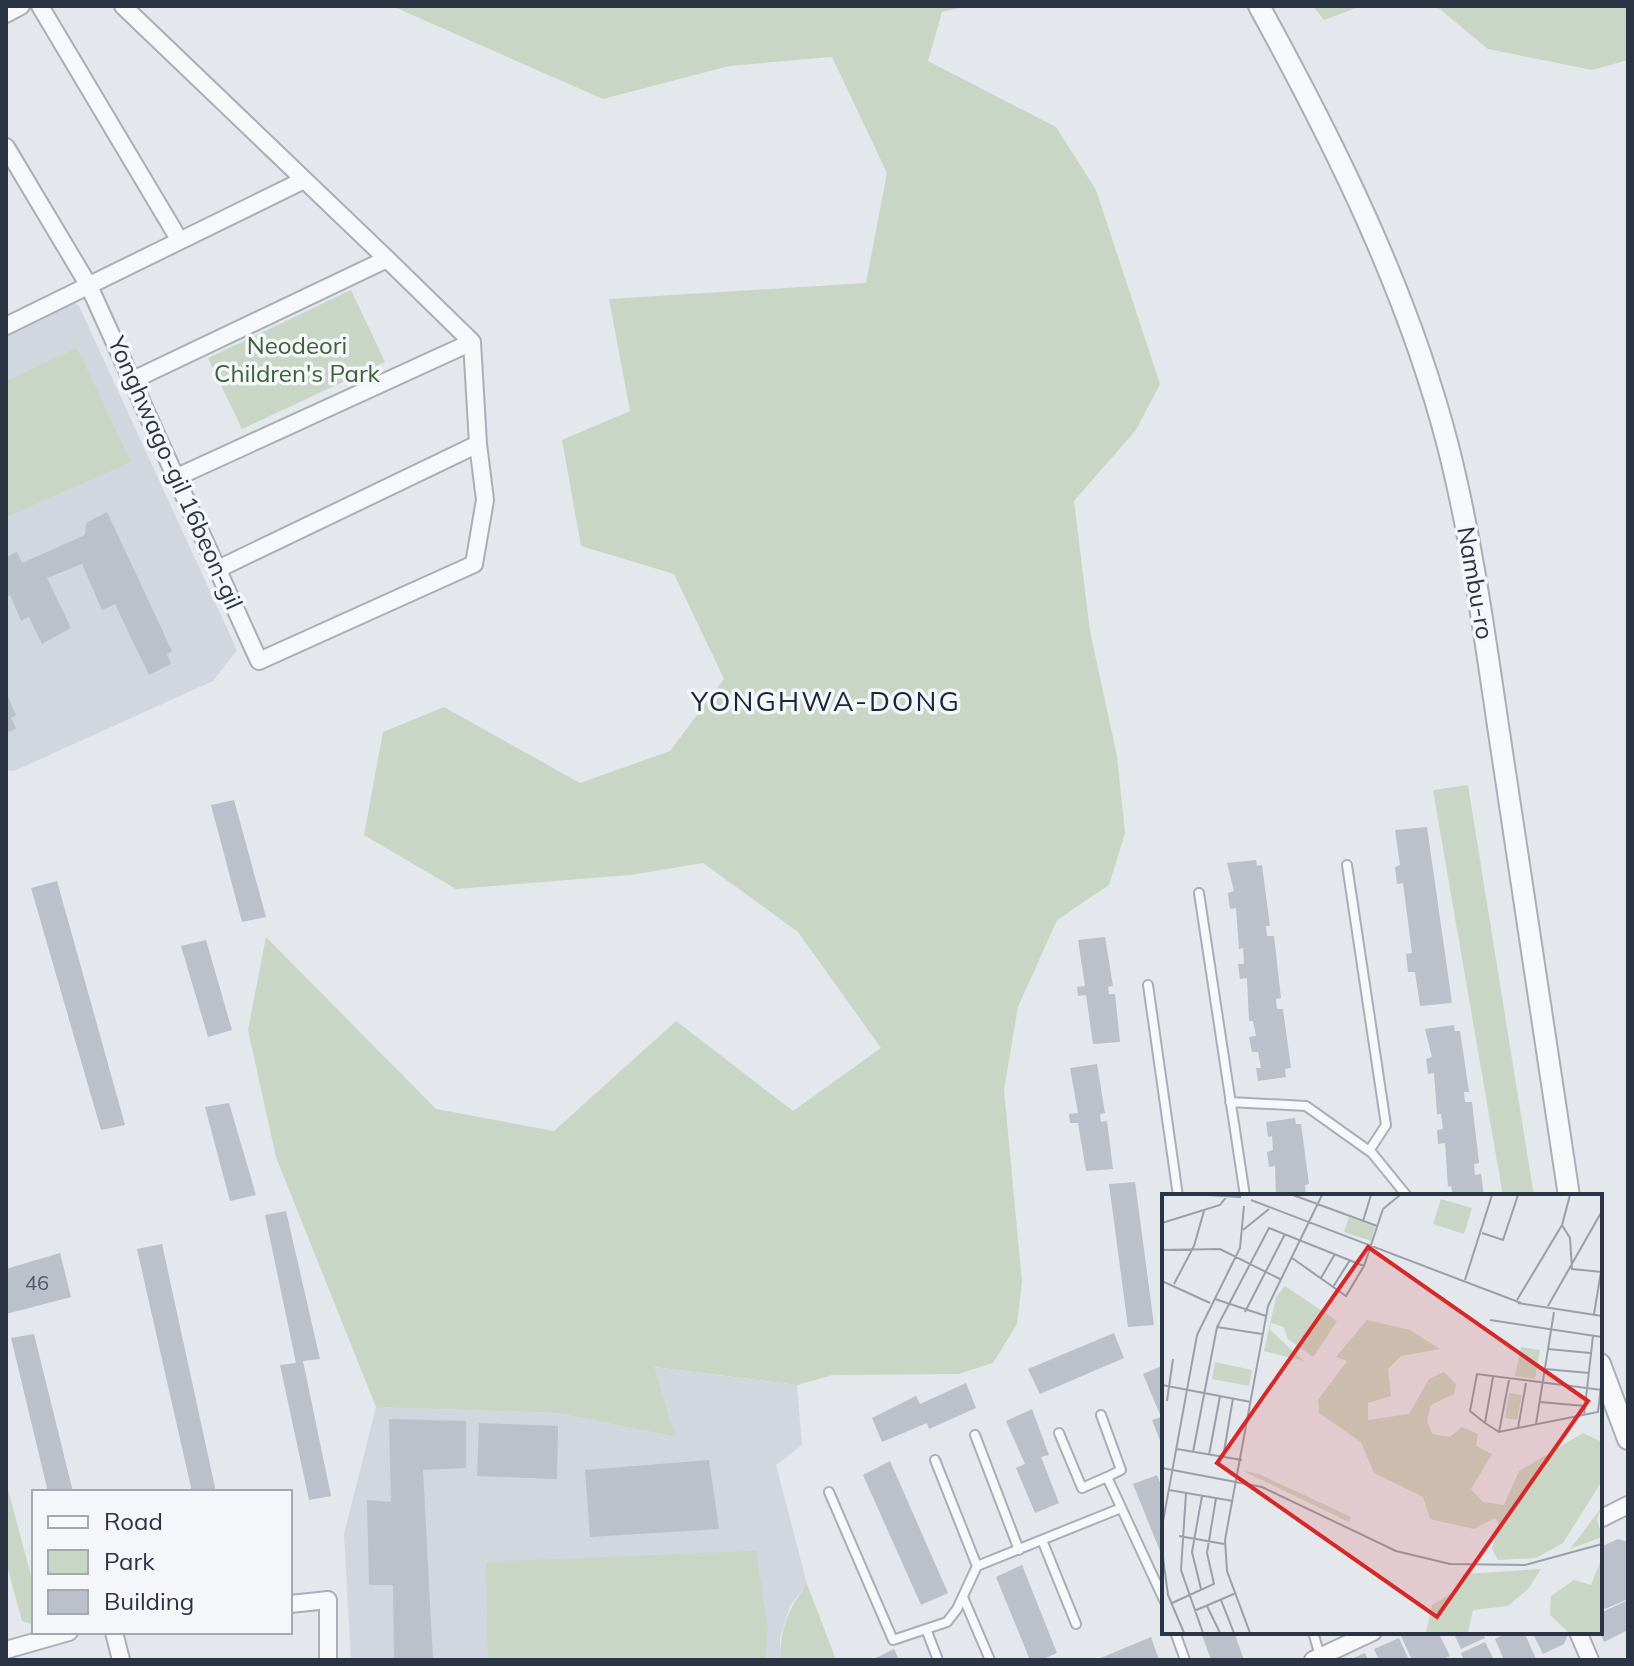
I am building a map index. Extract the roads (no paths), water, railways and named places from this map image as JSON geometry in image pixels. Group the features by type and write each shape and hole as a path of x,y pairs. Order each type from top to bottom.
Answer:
{"street":[{"path":"6,14 21,6"},
{"path":"40,6 180,241"},
{"path":"123,6 472,342 478,444 218,569"},
{"name":"Nambu-ro","path":"1259,6 1320,119 1368,223 1405,315 1447,444 1474,572 1569,1194"},
{"name":"Yonghwago-gil 16beon-gil","path":"6,147 89,286 259,661 474,564 485,500 478,444"},
{"path":"6,326 304,180"},
{"path":"133,380 387,259"},
{"path":"177,477 472,342"},
{"path":"1602,1369 1628,1439"},
{"path":"1602,1518 1628,1505"},
{"path":"292,1604 328,1600 328,1660"},
{"path":"6,1650 62,1634"},
{"path":"114,1634 121,1660"},
{"path":"1316,1658 1369,1634"},
{"path":"1569,1660 1588,1656 1579,1634"}],"lane":[{"path":"1347,865 1386,1125 1369,1151"},
{"path":"1199,893 1245,1194"},
{"path":"1148,985 1178,1194"},
{"path":"1230,1102 1306,1106 1369,1151 1405,1194"},
{"path":"1059,1433 1082,1488 1121,1470 1101,1415"},
{"path":"975,1435 1019,1550"},
{"path":"935,1460 977,1566"},
{"path":"1107,1477 1162,1596"},
{"path":"829,1492 893,1640 947,1622 977,1566 1121,1508"},
{"path":"1042,1540 1076,1624"},
{"path":"963,1597 990,1660"},
{"path":"926,1629 938,1660"},
{"path":"1176,1634 1185,1660"},
{"path":"1313,1634 1316,1658"}],"district":[{"name":"YONGHWA-DONG","path":"826,701"}],"park label":[{"name":"Neodeori Children's Park","path":"297,360"}]}
